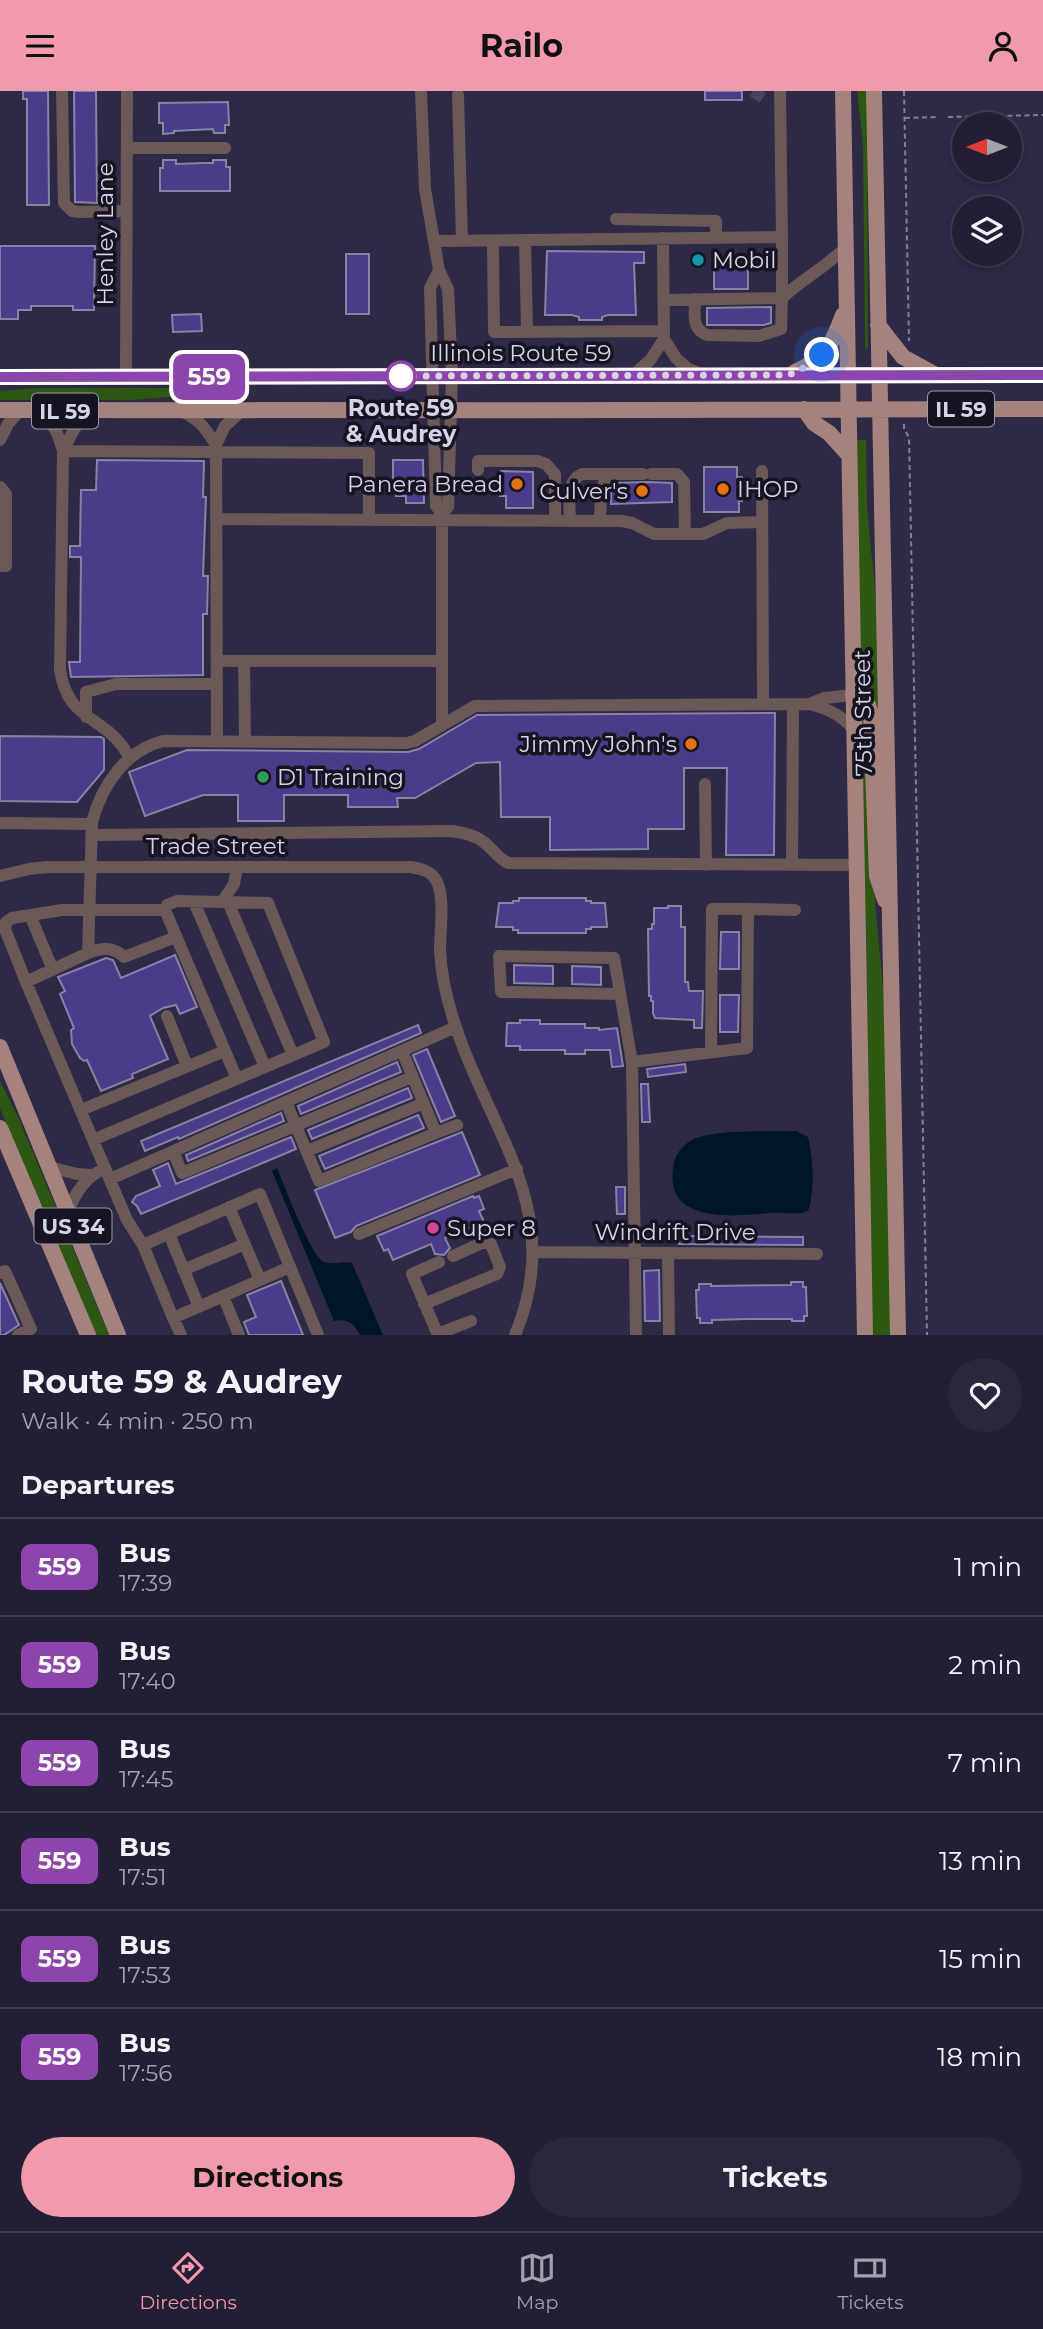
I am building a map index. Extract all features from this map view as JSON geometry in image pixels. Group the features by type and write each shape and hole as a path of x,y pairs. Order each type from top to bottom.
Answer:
{"main road":[{"name":"75th Street","path":"843,91 865,1335"},
{"name":"75th Street","path":"874,91 898,1335"},
{"path":"789,375 813,363 830,348 846,306"},
{"path":"878,324 903,357 938,376"},
{"name":"Illinois Route 59","path":"0,377 1043,375"},
{"name":"IL 59","path":"0,410 240,412 434,409 1043,409"},
{"path":"804,409 814,423 829,433 849,455"},
{"path":"853,695 867,705 871,714 877,876 890,913"},
{"name":"US 34","path":"0,1047 118,1335"},
{"name":"US 34","path":"0,1128 89,1335"}],"street":[{"path":"62,91 64,203 72,211 78,212 126,211"},
{"name":"Henley Lane","path":"126,377 127,91"},
{"path":"421,91 422,165 439,270 448,289 452,376 448,507 442,517"},
{"path":"695,299 696,327 700,333 759,335 781,329 780,91"},
{"path":"458,95 462,241"},
{"path":"127,148 225,148"},
{"path":"616,219 716,221 716,237"},
{"path":"434,241 782,237"},
{"path":"663,238 664,335 676,358 687,368 703,375"},
{"path":"525,240 527,332"},
{"path":"493,241 494,332 664,335"},
{"path":"664,300 782,298 796,285 831,262 845,248"},
{"path":"439,270 430,288 436,506 442,517 442,724"},
{"path":"635,375 651,359 664,335"},
{"path":"0,440 8,424 20,410"},
{"path":"37,410 56,427 64,451 60,669 62,687 71,702 86,717 116,736 129,757"},
{"path":"64,451 75,427 92,411"},
{"path":"183,411 204,425 216,449"},
{"path":"217,741 216,449 225,426 240,412"},
{"path":"64,451 216,449 369,453 369,520"},
{"path":"478,470 478,461 537,461 546,464 555,474 555,521"},
{"path":"762,471 763,704"},
{"path":"570,521 570,484 575,477 582,474 677,474 684,482 685,534"},
{"path":"600,521 601,489 608,474"},
{"path":"0,487 6,494 6,566 0,566"},
{"path":"216,519 369,520 442,517 600,521 632,523 654,534 703,534 727,523 762,522"},
{"path":"217,661 442,661"},
{"path":"244,661 245,741"},
{"path":"86,717 86,692 116,684 217,684"},
{"path":"809,704 824,698 853,695"},
{"path":"792,865 793,704"},
{"path":"88,953 91,830 97,803 129,757 149,745 163,741 406,743 415,741 475,706 809,704 836,714 853,729"},
{"path":"705,784 706,865"},
{"path":"0,823 91,830 452,831 472,835 508,863 856,865"},
{"name":"Trade Street","path":"0,876 29,869 91,867 411,867 432,874 439,884 440,953 456,1027"},
{"path":"225,902 234,884 237,867"},
{"path":"93,1140 237,1079 293,1055 324,1042 268,903 177,901 167,905 165,910 237,1079"},
{"path":"194,902 265,1067"},
{"path":"225,902 293,1055"},
{"path":"711,1052 712,909 795,910"},
{"path":"632,1062 747,1048 748,909"},
{"path":"165,910 62,910 12,918 6,922 5,929 127,1220 143,1245 181,1335"},
{"path":"30,915 53,970"},
{"path":"26,982 101,948 119,952 124,957 176,937"},
{"path":"620,994 501,992 499,956 614,958 632,1062 636,1335"},
{"path":"167,1016 187,1066"},
{"path":"49,1167 77,1174 108,1173 173,1151 456,1027 517,1170 527,1203 533,1252 527,1300 515,1335"},
{"path":"81,1110 225,1051"},
{"path":"402,1051 436,1133"},
{"path":"173,1151 182,1173 412,1077"},
{"path":"286,1102 319,1181 457,1125"},
{"path":"307,1151 424,1103"},
{"path":"359,1234 517,1170"},
{"path":"68,1212 75,1194 92,1175"},
{"path":"143,1245 260,1194 318,1335"},
{"path":"229,1207 260,1280"},
{"path":"169,1234 199,1307"},
{"path":"424,1304 497,1274 500,1267 491,1244 484,1242 453,1256"},
{"path":"183,1270 245,1244"},
{"name":"Windrift Drive","path":"533,1252 817,1254"},
{"path":"668,1254 669,1335"},
{"path":"439,1262 412,1274 437,1334 471,1321"},
{"path":"173,1318 290,1267"},
{"path":"0,1272 5,1271 31,1329 18,1335"},
{"path":"223,1296 238,1332 224,1335"}],"path":[{"path":"904,91 909,345"},
{"path":"948,117 1043,115"},
{"path":"905,118 938,117"},
{"path":"904,429 909,437 927,1335"}],"green space":[{"path":"857,91 867,91 868,349 865,348 863,144"},
{"path":"38,388 247,388 247,391 133,400 0,400 0,391"},
{"path":"857,440 866,440 867,507 877,611 879,736 859,692"},
{"path":"860,711 866,713 875,902 886,1018 892,1335 871,1335"},
{"path":"0,1081 19,1119 109,1335 96,1335 94,1332 0,1108"}],"water":[{"path":"796,1131 808,1137 811,1153 812,1184 808,1211 795,1214 706,1213 691,1208 680,1199 673,1186 675,1159 683,1147 694,1139 730,1132"},
{"path":"277,1168 312,1247 324,1262 352,1263 383,1335 360,1335 350,1322 334,1321 272,1171"}],"building":[{"path":"23,91 48,91 49,205 27,205 27,99 23,99"},
{"path":"74,91 96,91 97,203 75,202"},
{"path":"705,91 742,91 742,100 705,100"},
{"path":"228,102 229,125 225,125 225,133 214,133 213,129 163,134 163,123 159,123 159,103"},
{"path":"163,160 176,160 176,164 226,160 226,167 230,167 230,191 160,191 160,168 163,168"},
{"path":"0,246 95,246 94,310 73,310 73,306 31,306 31,310 18,310 18,319 0,319"},
{"path":"547,251 644,252 644,263 634,263 636,315 608,315 602,317 602,320 579,320 579,317 572,315 545,315"},
{"path":"346,254 369,254 369,314 346,314"},
{"path":"714,264 748,264 748,289 714,289"},
{"name":"Mobil","path":"771,307 771,323 764,325 707,325 707,308"},
{"path":"201,314 202,331 173,332 172,315"},
{"path":"97,460 204,461 203,497 206,497 203,576 208,576 207,614 203,614 203,675 71,677 69,662 80,662 81,557 70,557 70,546 80,546 81,490 96,490"},
{"path":"393,460 423,460 424,503 406,503 406,496 396,496 396,488 393,488"},
{"name":"IHOP","path":"704,467 737,467 737,477 742,477 739,512 704,512"},
{"name":"Panera Bread","path":"501,471 533,472 533,508 506,508 506,496 500,496"},
{"name":"Culver's","path":"614,483 672,483 672,502 611,504 611,488"},
{"path":"775,713 774,855 726,855 727,768 684,768 684,829 648,829 648,849 550,850 550,817 501,817 500,762 476,763 415,798 397,798 398,807 348,807 348,795 284,795 284,821 238,821 238,795 203,795 145,816 129,772 187,750 408,752 419,749 477,715"},
{"path":"0,736 101,737 104,739 104,770 77,802 0,801"},
{"path":"519,898 586,898 586,901 591,903 605,903 607,927 591,927 586,929 586,933 518,933 513,927 496,927 499,903 513,903 519,901"},
{"path":"681,906 681,927 685,927 685,982 688,982 689,991 703,991 702,1028 694,1028 694,1020 655,1018 653,1013 653,1001 649,996 648,929 652,929 654,924 654,908"},
{"path":"721,932 739,932 739,969 720,969"},
{"path":"175,955 197,1007 180,1014 176,1005 163,1008 150,1016 168,1059 101,1091 87,1060 80,1058 72,1044 71,1030 74,1028 60,994 65,991 58,977 106,958 113,960 121,978"},
{"path":"514,965 553,966 553,984 514,983"},
{"path":"572,966 601,967 601,985 572,984"},
{"path":"720,995 739,995 738,1032 720,1032"},
{"path":"520,1020 540,1020 540,1024 585,1024 585,1028 599,1030 617,1028 623,1066 612,1067 610,1050 585,1050 585,1054 565,1054 565,1050 520,1050 520,1046 506,1046 507,1023 520,1023"},
{"path":"418,1025 421,1033 179,1139 178,1137 145,1151 141,1141"},
{"path":"427,1049 455,1116 441,1122 413,1055"},
{"path":"397,1062 401,1072 301,1114 298,1106"},
{"path":"685,1064 686,1072 648,1077 647,1069"},
{"path":"641,1084 648,1084 650,1122 642,1122"},
{"path":"408,1088 412,1098 312,1139 308,1130"},
{"path":"281,1113 284,1121 188,1161 186,1155"},
{"path":"418,1115 424,1128 325,1169 319,1156"},
{"path":"462,1132 480,1175 356,1226 351,1232 335,1238 315,1190"},
{"path":"291,1137 296,1149 141,1214 132,1202 136,1196 160,1186 153,1170 168,1163 176,1184"},
{"path":"616,1187 625,1187 625,1214 617,1214"},
{"name":"Super 8","path":"473,1196 479,1196 484,1209 479,1211 484,1222 445,1238 450,1248 444,1255 435,1254 431,1244 393,1260 388,1249 384,1251 377,1236"},
{"path":"679,1236 803,1237 803,1245 679,1244"},
{"path":"659,1270 660,1321 645,1321 644,1271"},
{"path":"281,1281 303,1335 249,1335 244,1322 256,1317 247,1295"},
{"path":"791,1282 803,1282 803,1287 806,1287 807,1316 804,1316 804,1321 747,1319 700,1323 700,1318 697,1318 696,1290 699,1290 699,1284 791,1285"},
{"path":"0,1283 19,1325 4,1335 0,1335"}],"tunnel":[{"path":"753,91 767,101"}],"bus line":[{"name":"559","path":"0,377 1043,375"}],"place":[{"name":"Mobil","path":"698,260"},
{"name":"Route 59 & Audrey","path":"401,376"},
{"name":"Panera Bread","path":"517,484"},
{"name":"IHOP","path":"723,489"},
{"name":"Culver's","path":"642,491"},
{"name":"Jimmy John's","path":"691,744"},
{"name":"D1 Training","path":"263,777"},
{"name":"Super 8","path":"433,1228"}],"route":[{"path":"401,376 789,375 813,363 822,355"}]}
